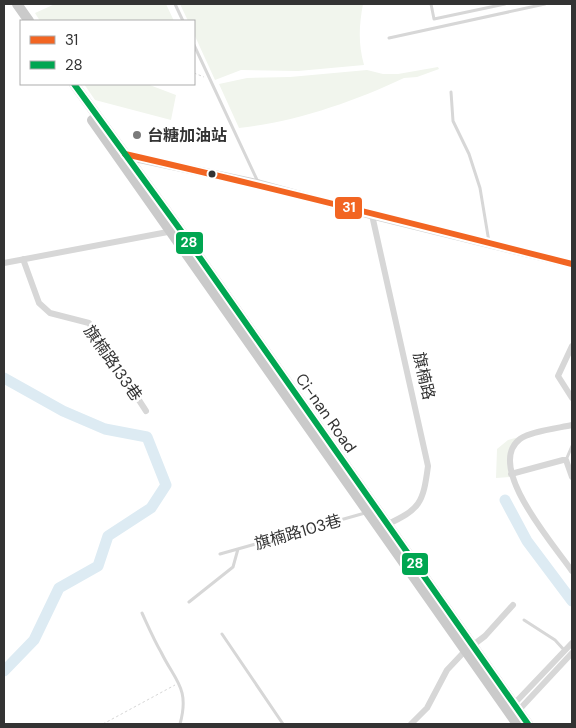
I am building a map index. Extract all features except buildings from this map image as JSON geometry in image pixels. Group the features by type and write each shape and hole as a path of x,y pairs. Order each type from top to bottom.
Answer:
{"main road":[{"path":"9,4 20,20"},
{"path":"17,4 28,20"},
{"path":"67,85 122,156 259,184 372,215 489,242 572,264"},
{"path":"75,85 175,230"},
{"name":"Ci-nan Road","path":"175,230 468,649 514,709 517,724"},
{"name":"Ci-nan Road","path":"371,511 386,525 468,649"},
{"path":"514,709 528,724"}],"street":[{"name":"旗楠路","path":"372,215 428,466 425,487 418,506 407,515 386,525"},
{"path":"4,263 175,230"},
{"name":"旗楠路133巷","path":"23,259 39,303 50,313 89,323 146,411"},
{"path":"572,346 558,376 572,398"},
{"path":"572,425 522,437 513,446 511,474 521,498 572,571"},
{"path":"511,474 566,460 572,477"},
{"path":"411,724 426,708 447,670 513,605"},
{"path":"514,709 570,654 572,643"}],"lane":[{"path":"175,4 183,20"},
{"path":"431,4 434,19 506,4"},
{"path":"389,38 545,4"},
{"path":"195,47 259,184"},
{"path":"451,92 453,121 470,154 480,188 489,242"},
{"path":"566,460 572,446"},
{"name":"旗楠路103巷","path":"220,554 371,511"},
{"path":"190,602 233,567 239,549"},
{"path":"142,613 161,654 180,682 184,698 180,724"},
{"path":"524,620 554,640 570,654"},
{"path":"222,634 283,724"}],"path":[{"path":"195,73 210,79"},
{"path":"103,724 180,682"}],"shaded area":[{"path":"55,4 166,4 174,20 39,20 35,13"},
{"path":"180,4 363,4 360,34 364,65 298,71 241,70 215,80 195,36 195,20 188,20"},
{"path":"438,67 439,69 417,77 404,78 323,110 281,121 239,128 219,84 247,78 290,77 367,70 383,74 398,74"},
{"path":"85,85 150,85 176,95 171,120 95,100"},
{"path":"519,437 512,445 511,477 496,478 497,449 508,440"}],"waterway":[{"path":"4,378 63,411 105,429 147,437 166,485 151,508 108,536 98,566 59,588 34,640 4,671"},
{"path":"505,500 527,541 572,601"}],"transit line":[{"name":"28","path":"75,85 179,228 528,724"},
{"name":"31","path":"125,154 572,264"}],"place":[{"name":"台糖加油站","path":"137,135"}]}
